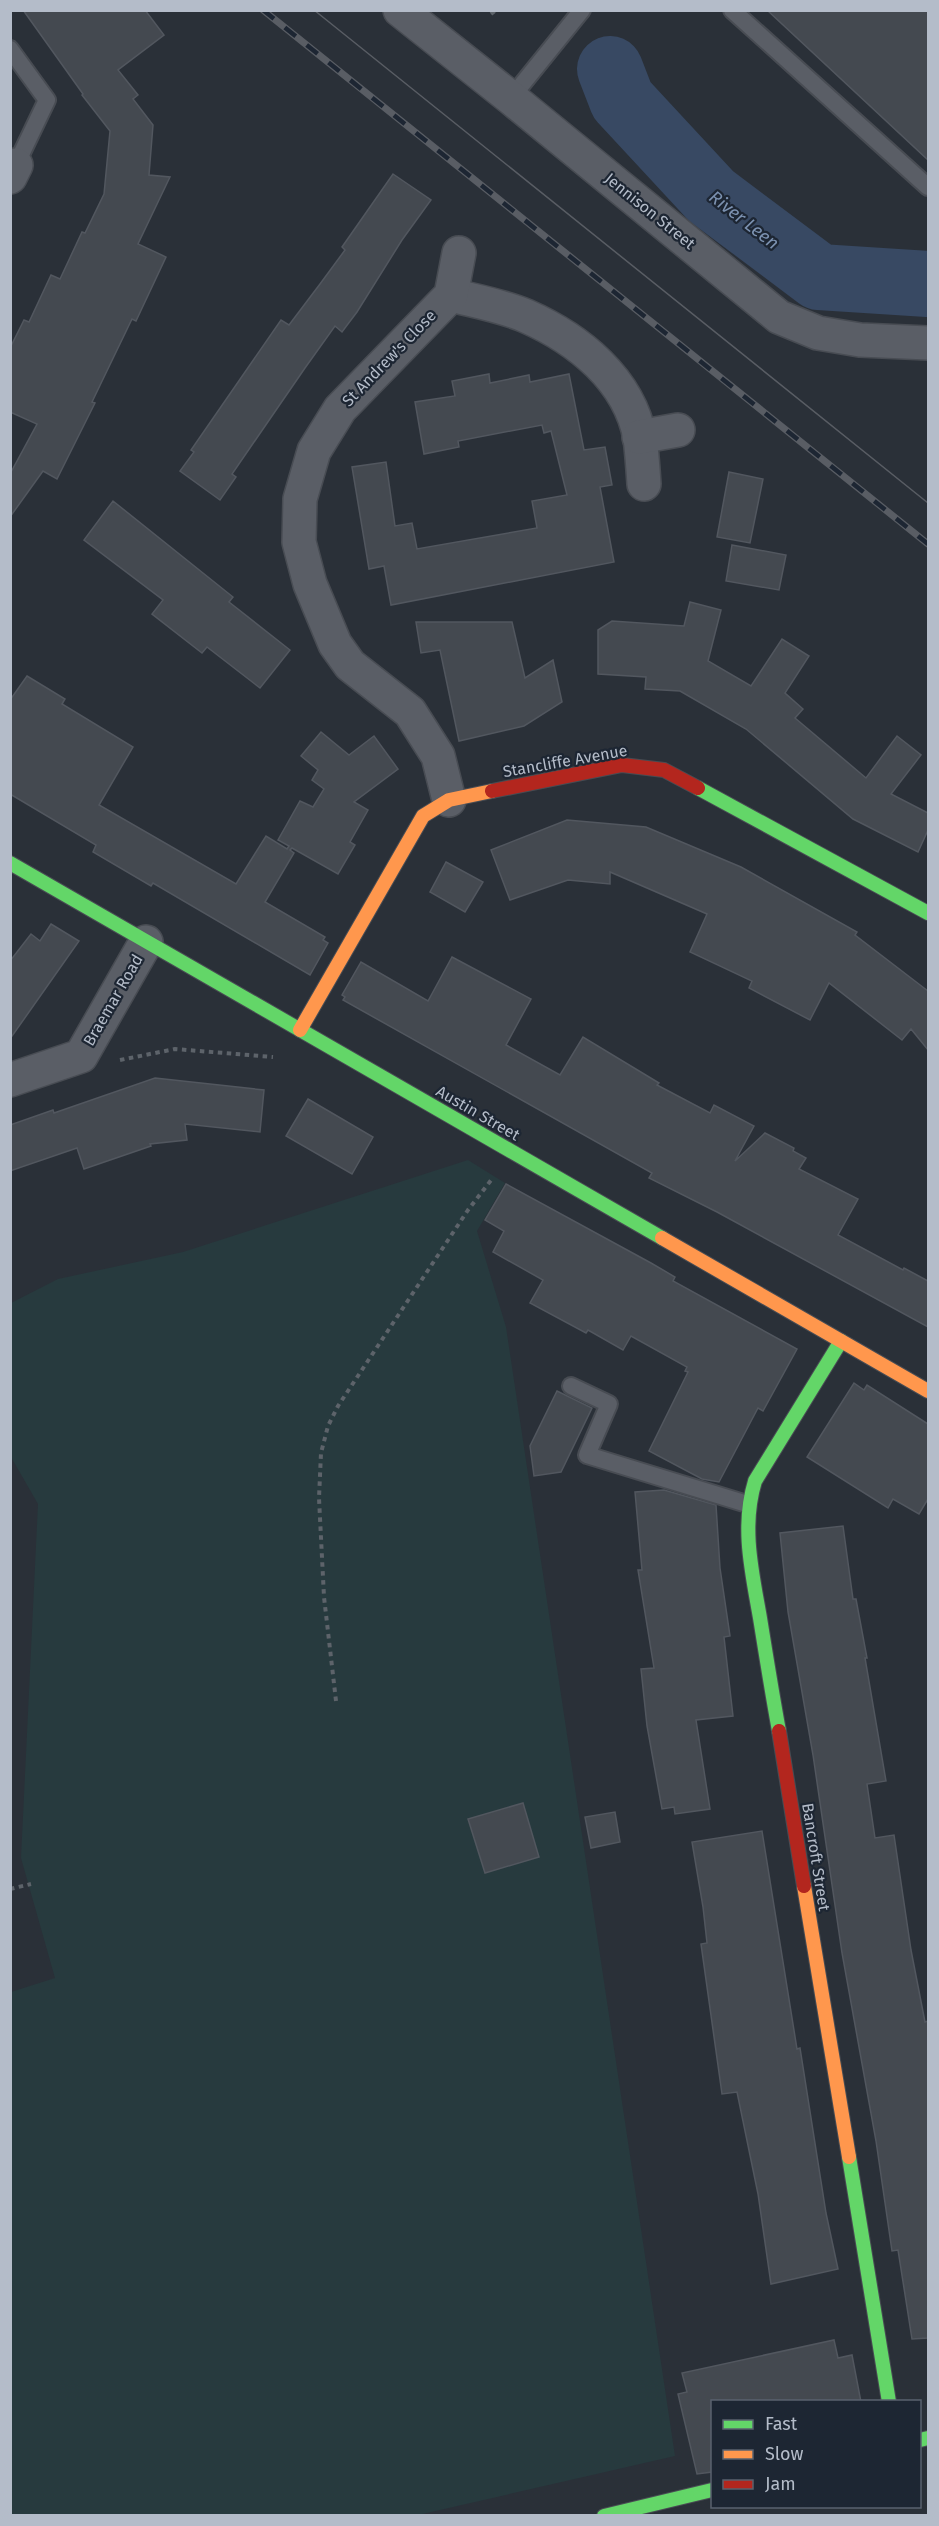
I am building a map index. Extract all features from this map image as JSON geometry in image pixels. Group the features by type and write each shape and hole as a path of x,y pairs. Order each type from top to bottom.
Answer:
{"street":[{"name":"Jennison Street","path":"400,10 512,98 779,317 818,333 860,340 928,342"},
{"path":"459,253 451,295 525,315 577,345 605,368 625,397 639,437 644,484"},
{"name":"St Andrew's Close","path":"449,800 438,756 410,712 350,665 335,644 310,584 299,542 300,500 314,451 340,409 451,295"},
{"path":"639,437 678,430"},
{"name":"Stancliffe Avenue","path":"300,1030 423,816 449,800 622,765 664,770 928,913"},
{"name":"Austin Street","path":"10,863 928,1391"},
{"name":"Braemar Road","path":"10,1080 81,1056 146,942"},
{"name":"Bancroft Street","path":"841,1341 755,1481 747,1504 750,1558 889,2400"},
{"path":"604,2516 711,2490"}],"lane":[{"path":"512,98 582,10"},
{"path":"732,10 928,187"},
{"path":"10,49 47,100 13,171"},
{"path":"571,1386 609,1404 587,1455 747,1504"}],"path":[{"path":"491,14 496,10"},
{"path":"81,1056 110,1062 175,1049 284,1058 300,1030"},
{"path":"336,1701 324,1597 319,1498 321,1453 328,1426 468,1210 512,1152"},
{"path":"10,1889 31,1884"}],"green space":[{"path":"468,1160 505,1183 477,1231 506,1327 675,2456 418,2515 11,2516 11,1992 55,1978 21,1858 38,1504 11,1457 11,1303 58,1279 183,1252"}],"building":[{"path":"23,10 145,10 164,35 118,70 138,95 133,99 153,125 149,175 170,177 138,244 166,257 136,321 132,319 92,402 95,403 57,479 43,471 10,517 10,474 37,424 10,412 10,348 24,320 29,322 51,275 60,279 82,232 85,233 104,194 110,131"},
{"path":"767,10 928,10 928,160"},
{"path":"393,174 431,200 342,332 335,326 305,368 232,474 236,477 220,500 180,471 194,452 191,450 281,320 289,325 345,250 342,247"},
{"path":"489,374 490,383 529,375 530,382 569,374 584,450 605,447 612,485 600,487 614,562 391,605 384,566 369,569 352,467 386,462 395,526 412,523 417,549 537,528 532,501 567,495 551,431 544,433 542,425 458,441 459,447 424,454 415,402 455,396 452,381"},
{"path":"729,472 763,479 750,543 717,537"},
{"path":"113,501 233,597 229,602 290,650 260,688 207,647 202,653 152,614 163,600 84,540"},
{"path":"732,545 786,555 779,590 726,581"},
{"path":"690,602 721,610 708,661 751,686 782,639 809,656 785,693 803,709 795,718 866,778 897,736 921,755 891,794 928,813 928,830 918,852 853,819 746,729 680,691 645,689 646,677 598,674 598,630 612,621 684,626"},
{"path":"416,622 512,622 525,678 553,660 562,702 524,726 459,741 440,650 421,653"},
{"path":"27,676 65,699 62,704 133,747 99,805 236,884 266,836 287,849 289,846 278,840 300,801 313,807 324,789 312,780 318,770 301,756 321,732 349,755 374,736 398,769 354,802 368,810 350,842 355,845 338,874 292,848 290,850 294,853 265,902 325,937 323,940 328,943 310,975 153,883 151,886 93,852 96,845 10,794 10,700"},
{"path":"567,820 646,827 741,867 857,932 855,935 928,991 928,1050 911,1029 902,1040 829,983 810,1020 749,988 752,981 690,952 707,914 610,872 610,884 568,880 510,900 491,850"},
{"path":"446,862 483,882 465,912 430,892"},
{"path":"51,924 79,941 10,1039 10,961 31,934 40,941"},
{"path":"452,957 531,999 506,1045 560,1075 583,1037 659,1083 657,1085 710,1113 714,1105 754,1126 735,1161 765,1133 794,1148 793,1151 806,1158 799,1169 858,1199 838,1235 928,1281 928,1327 717,1212 649,1178 652,1173 343,1000 345,997 342,995 361,962 428,1001"},
{"path":"155,1078 264,1090 260,1132 185,1124 187,1140 150,1144 151,1146 84,1169 77,1148 10,1171 10,1125 53,1110 54,1113"},
{"path":"308,1099 373,1137 352,1174 286,1136"},
{"path":"506,1184 651,1263 675,1277 673,1281 797,1349 763,1411 758,1408 719,1482 702,1479 649,1451 688,1372 685,1371 687,1367 631,1336 623,1350 588,1330 586,1333 530,1303 543,1280 493,1252 504,1231 485,1220"},
{"path":"854,1383 864,1390 867,1385 928,1424 928,1499 919,1514 893,1499 888,1508 807,1457"},
{"path":"557,1391 592,1408 561,1472 534,1476 530,1446"},
{"path":"664,1490 716,1505 720,1568 730,1636 724,1637 733,1716 696,1720 710,1809 675,1814 674,1807 662,1809 647,1726 641,1669 654,1668 638,1570 642,1570 635,1492"},
{"path":"843,1526 853,1599 856,1599 867,1658 865,1658 886,1781 867,1784 875,1838 894,1835 911,1950 925,2022 928,2021 928,2338 912,2339 898,2250 892,2251 876,2141 842,1953 813,1755 788,1612 780,1533"},
{"path":"523,1803 539,1857 485,1873 468,1819"},
{"path":"615,1812 620,1842 591,1848 585,1817"},
{"path":"762,1831 797,2049 800,2048 826,2213 838,2269 771,2284 758,2194 737,2092 722,2094 701,1944 707,1943 703,1907 692,1842"},
{"path":"834,2340 838,2358 852,2355 861,2400 711,2400 711,2472 697,2474 678,2394 687,2392 682,2373"}],"waterway":[{"name":"River Leen","path":"610,69 622,100 711,196 819,277 928,284"}],"tram line":[{"path":"314,10 928,503"}],"railway":[{"path":"263,10 928,544"}],"traffic: fast":[{"path":"698,788 928,913"},
{"path":"10,863 662,1238"},
{"path":"779,1731 751,1567 748,1532 751,1498 755,1481 841,1341"},
{"path":"849,2157 889,2400"},
{"path":"921,2440 928,2438"},
{"path":"604,2516 711,2490"}],"traffic: slow":[{"path":"300,1030 423,816 449,800 492,791"},
{"path":"662,1238 928,1391"},
{"path":"804,1886 849,2157"}],"traffic: jam":[{"path":"492,791 622,765 664,770 698,788"},
{"path":"779,1731 804,1886"}]}
